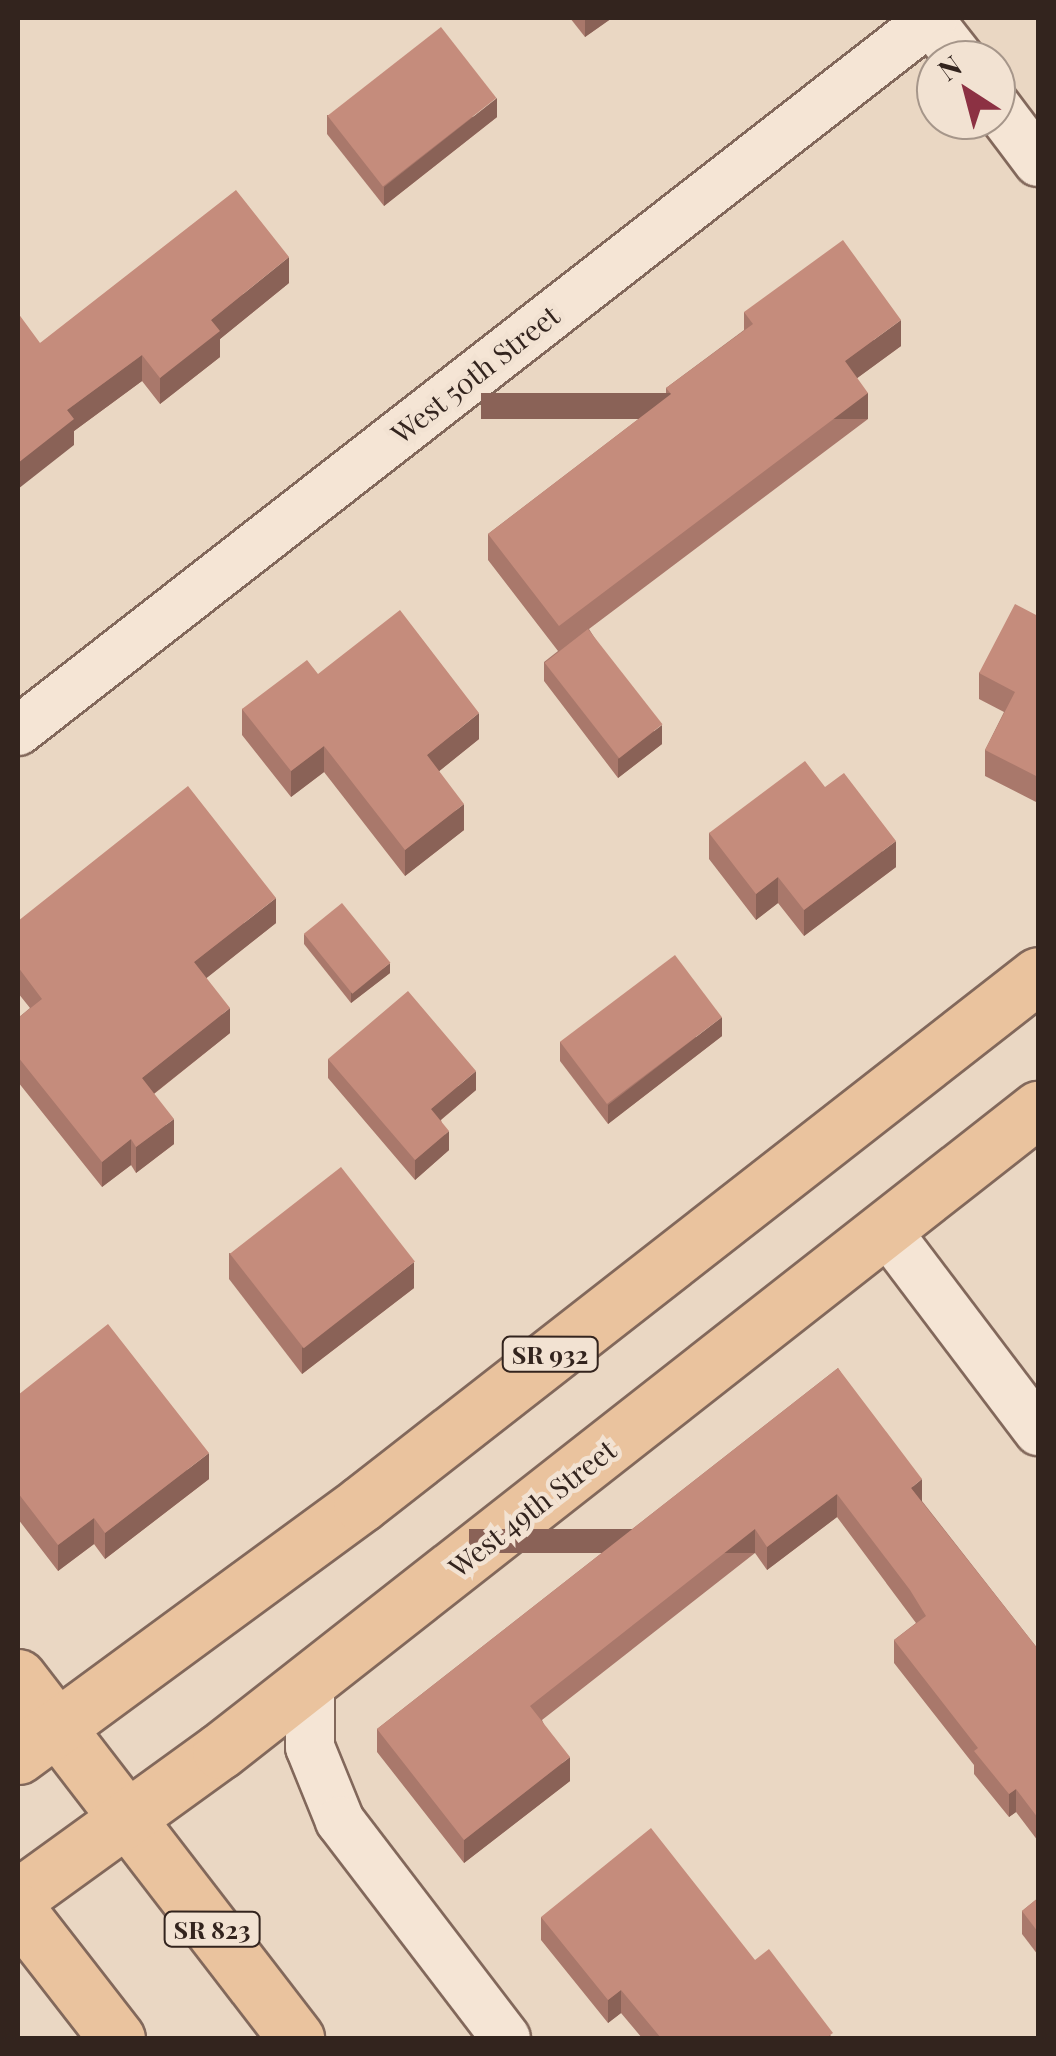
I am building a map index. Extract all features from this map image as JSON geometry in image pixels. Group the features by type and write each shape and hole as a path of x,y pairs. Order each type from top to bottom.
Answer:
{"main road":[{"name":"SR 932","path":"38,1742 361,1504 1038,975"},
{"name":"West 49th Street","path":"18,1897 310,1681 1038,1109"},
{"name":"SR 823","path":"18,1676 38,1742 128,1819 296,2038"},
{"path":"18,1911 117,2038"}],"street":[{"path":"930,18 946,40"},
{"name":"West 50th Street","path":"18,731 930,18"},
{"path":"1016,133 1038,162"},
{"path":"887,1230 1038,1431"},
{"path":"310,1681 310,1747 340,1820 506,2038"}],"building":[{"path":"441,27 496,98 383,187 328,116"},
{"path":"236,190 289,257 211,320 220,331 160,378 142,355 67,410 74,419 18,463 18,313 40,343"},
{"path":"843,240 901,320 845,361 868,393 559,626 488,534 671,394 666,388 753,324 744,312"},
{"path":"1015,604 1038,616 1038,777 985,750 1015,692 979,673"},
{"path":"400,610 479,713 427,755 464,804 405,850 324,746 291,771 242,709 307,660 318,674"},
{"path":"588,629 662,724 619,758 545,663"},
{"path":"805,761 825,787 844,773 896,841 804,910 778,877 756,894 709,833"},
{"path":"188,786 276,898 194,962 230,1008 142,1078 174,1119 136,1147 131,1139 102,1162 18,1057 18,1018 42,999 18,967 18,921"},
{"path":"342,903 390,963 352,994 304,934"},
{"path":"675,955 722,1017 607,1104 560,1042"},
{"path":"408,991 476,1071 431,1109 449,1131 415,1160 328,1059"},
{"path":"341,1167 415,1262 304,1348 230,1254"},
{"path":"108,1324 209,1453 105,1533 94,1518 58,1545 18,1493 18,1395"},
{"path":"838,1368 922,1479 911,1488 1038,1649 1038,1818 1016,1789 1009,1794 974,1751 978,1748 894,1640 926,1616 837,1494 767,1547 755,1529 530,1706 570,1757 464,1840 377,1729"},
{"path":"651,1828 755,1960 769,1949 833,2033 826,2038 661,2038 621,1990 608,2000 541,1917"},
{"path":"1038,1898 1038,1932 1022,1911"}]}
